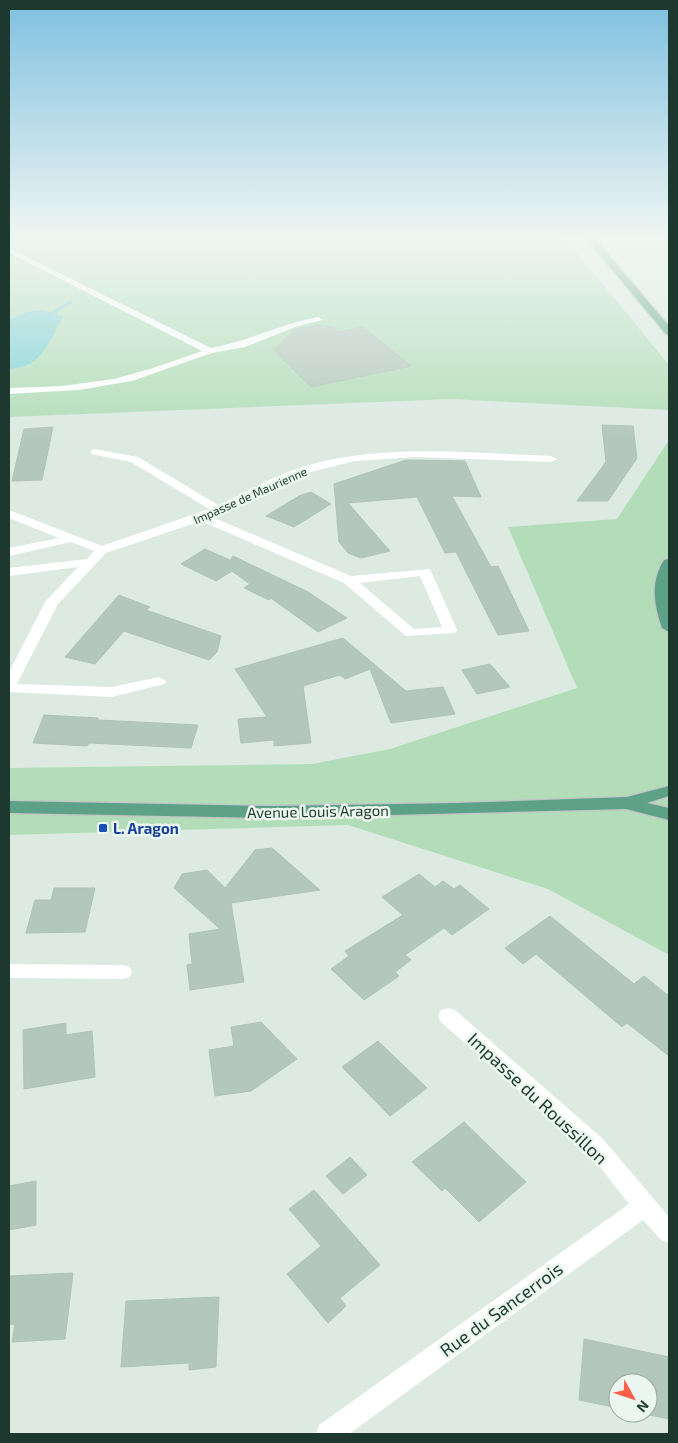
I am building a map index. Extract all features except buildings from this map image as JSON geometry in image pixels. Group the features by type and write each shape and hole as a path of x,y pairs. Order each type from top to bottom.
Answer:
{"main road":[{"path":"646,304 669,332"},
{"path":"669,563 660,600 669,628"},
{"name":"Avenue Louis Aragon","path":"9,807 273,812 457,810 628,803 669,792"},
{"name":"Avenue Louis Aragon","path":"628,803 669,814"}],"street":[{"path":"118,304 210,351"},
{"path":"9,391 77,388 112,383 149,373 210,351 242,345 296,324 318,320"},
{"path":"94,452 134,459 218,510"},
{"name":"Impasse de Maurienne","path":"102,550 202,517 307,469 355,458 416,454 550,459"},
{"path":"9,514 102,550 52,602 9,687 112,692 159,681"},
{"path":"202,517 349,580 412,633 450,630 424,572 349,580"},
{"path":"9,552 75,538"},
{"path":"9,572 91,562"},
{"path":"9,971 123,972"},
{"name":"Impasse du Roussillon","path":"448,1016 596,1146 644,1206"},
{"path":"644,1206 669,1232"},
{"name":"Rue du Sancerrois","path":"328,1434 644,1206"}],"green space":[{"path":"9,304 619,304 669,365 669,410 451,399 9,417"},
{"path":"669,440 669,955 548,889 348,825 9,835 9,768 312,764 390,749 577,688 508,527 617,519"}],"water":[{"path":"43,310 63,317 48,344 37,359 20,368 9,369 9,320 27,312"}],"waterway":[{"path":"52,313 66,304"}],"place":[{"name":"L. Aragon","path":"103,828"}]}
